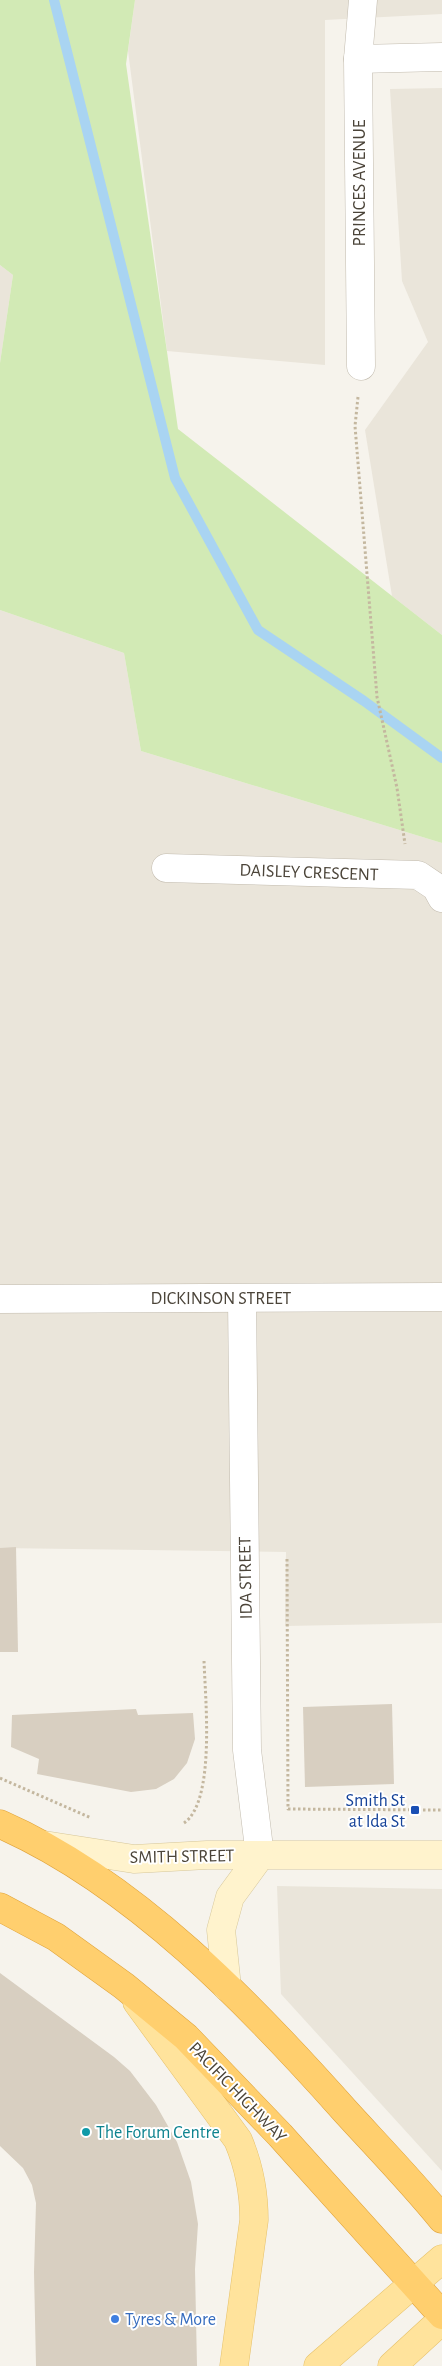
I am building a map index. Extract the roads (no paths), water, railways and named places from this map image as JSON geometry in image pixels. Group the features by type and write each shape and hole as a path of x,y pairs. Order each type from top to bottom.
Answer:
{"highway":[{"path":"0,1824 44,1845 140,1909 276,2033 442,2219"},
{"name":"PACIFIC HIGHWAY","path":"0,1907 56,1937 124,1986 186,2037 286,2142 442,2315"}],"main road":[{"path":"124,1986 238,2140 246,2159 254,2200 254,2220 234,2366"},
{"path":"318,2366 442,2259"},
{"path":"392,2366 442,2320"}],"street":[{"name":"PRINCES AVENUE","path":"361,366 358,59 363,0"},
{"path":"358,59 442,57"},
{"name":"DAISLEY CRESCENT","path":"166,868 418,875 436,887 442,898"},
{"name":"DICKINSON STREET","path":"0,1299 442,1297"},
{"name":"IDA STREET","path":"242,1299 247,1750 260,1856"},
{"name":"SMITH STREET","path":"44,1845 134,1859 207,1855 442,1855"},
{"name":"SMITH STREET","path":"227,1987 222,1930 230,1897 260,1856"}],"waterway":[{"path":"54,0 175,478 258,630 364,701 442,758"}],"place":[{"name":"Smith St at Ida St","path":"415,1810"},
{"name":"The Forum Centre","path":"86,2132"},
{"name":"Tyres & More","path":"115,2319"}]}
